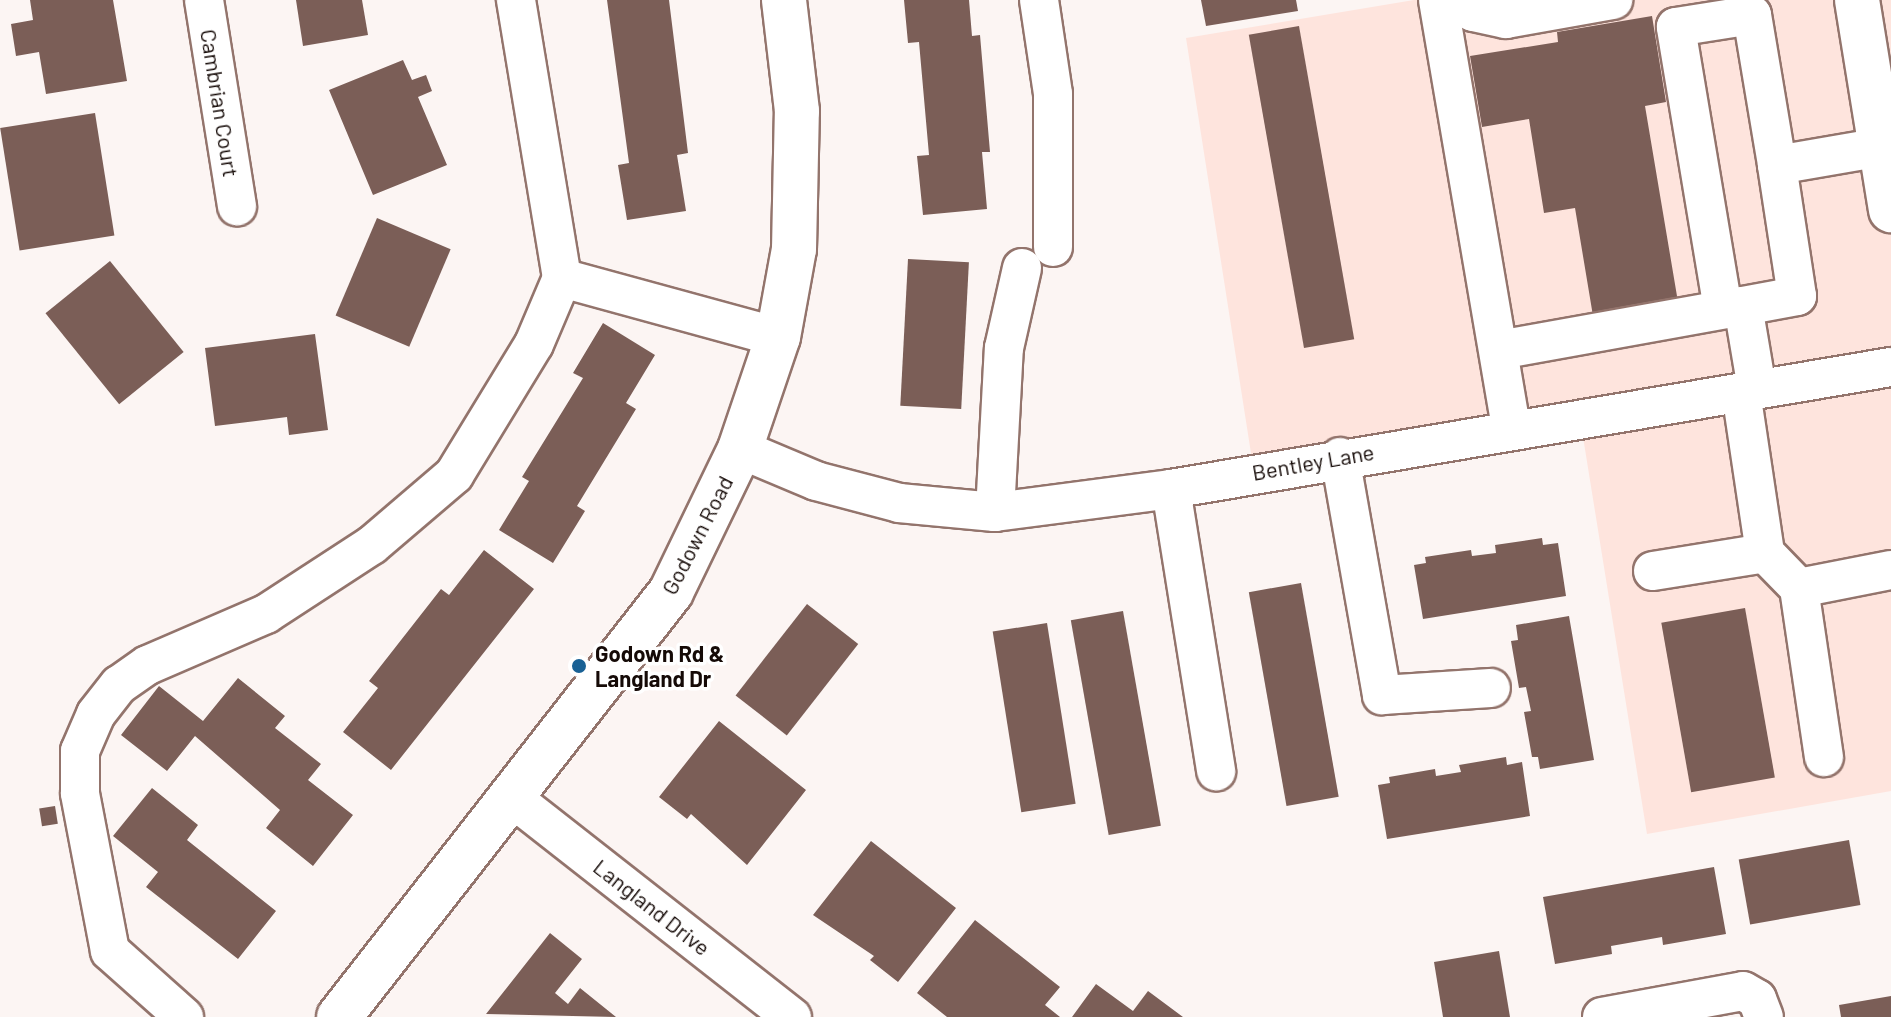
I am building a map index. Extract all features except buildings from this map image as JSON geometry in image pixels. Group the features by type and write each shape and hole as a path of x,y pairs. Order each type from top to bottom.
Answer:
{"main road":[{"name":"Godown Road","path":"339,1017 671,592 740,449 778,337 794,249 797,111 784,0"},
{"path":"1857,0 1891,210"}],"street":[{"name":"Cambrian Court","path":"204,0 237,206"},
{"path":"184,1017 110,951 80,793 80,751 96,714 119,685 148,665 266,614 372,545 454,475 534,344 562,278 516,0"},
{"path":"1039,0 1053,94 1053,247"},
{"path":"1438,0 1511,429"},
{"path":"1464,0 1473,12 1506,19 1613,0"},
{"path":"1499,350 1733,308 1797,296 1752,15 1676,27 1733,308 1749,390 1765,553 1799,588 1824,757"},
{"path":"1777,165 1881,147"},
{"path":"995,512 1004,348 1022,268"},
{"path":"562,278 778,337"},
{"name":"Bentley Lane","path":"740,449 816,481 899,503 995,512 1171,489 1340,457 1891,367"},
{"path":"1340,457 1382,695 1491,688"},
{"path":"1171,489 1216,771"},
{"path":"1653,571 1765,553"},
{"path":"1799,588 1891,570"},
{"name":"Langland Drive","path":"511,797 792,1017"},
{"path":"1602,1017 1743,991 1757,999 1764,1017"}],"shaded area":[{"path":"1414,0 1891,0 1891,791 1647,834 1579,412 1253,466 1186,38"}],"place":[{"name":"Godown Rd & Langland Dr","path":"579,666"}]}
